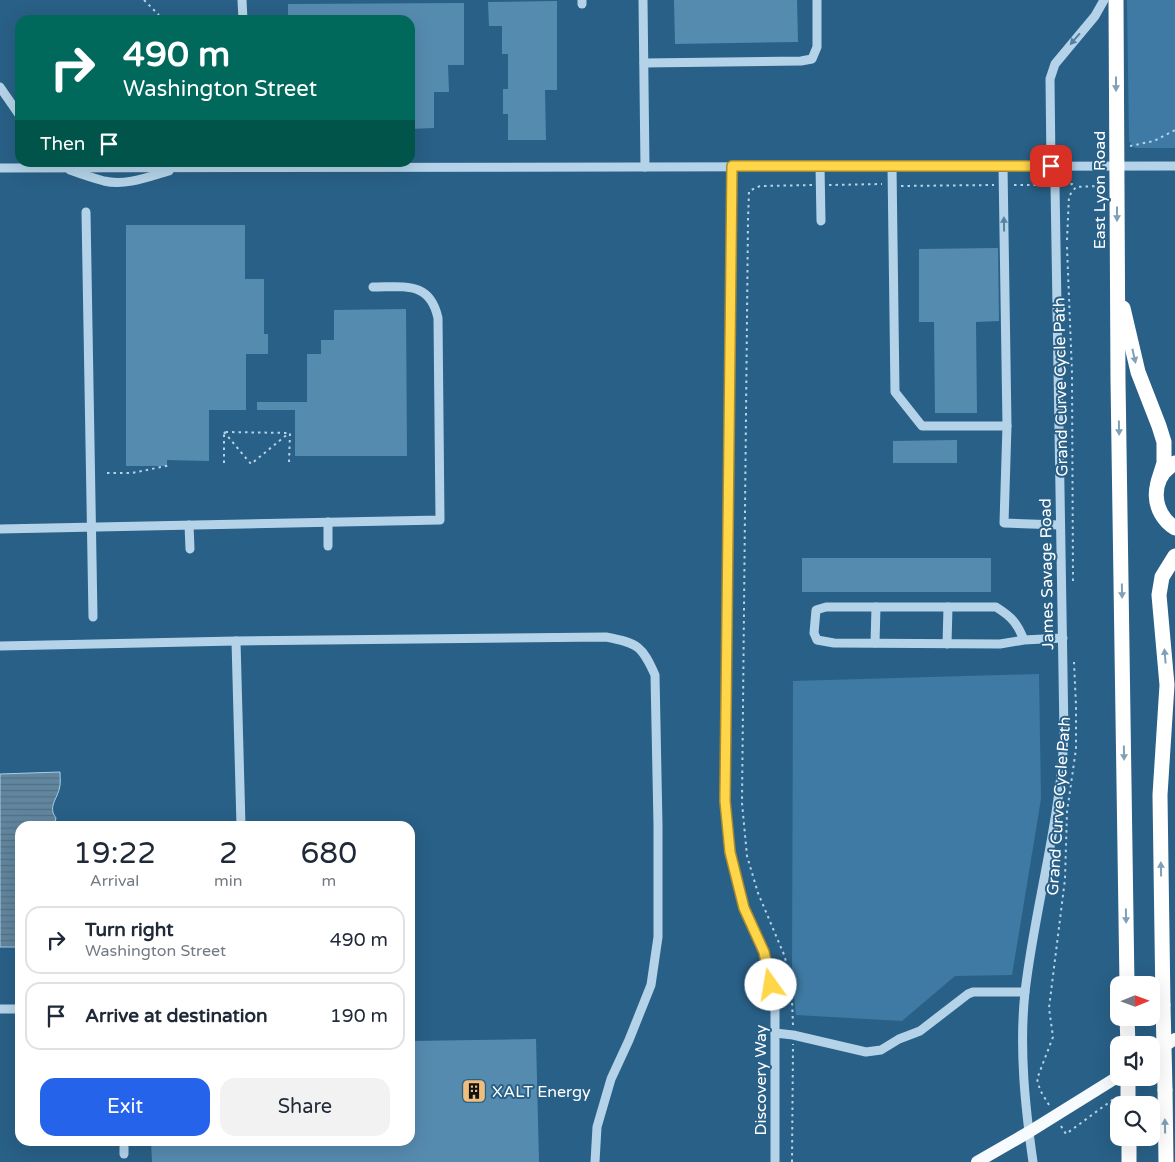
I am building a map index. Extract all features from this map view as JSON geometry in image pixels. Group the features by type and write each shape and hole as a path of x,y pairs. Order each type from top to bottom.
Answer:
{"highway":[{"name":"East Lyon Road","path":"1116,0 1117,292 1127,976"},
{"path":"1117,292 1125,316 1138,372 1164,442 1164,463 1156,496 1159,511 1168,523 1175,528"},
{"path":"1158,482 1167,469 1175,464"},
{"path":"1166,1162 1160,809 1167,684 1159,595 1162,577 1175,556"},
{"path":"1128,1146 1129,1162"}],"main road":[{"path":"1160,1049 1175,1039"},
{"path":"977,1162 1110,1081"}],"street":[{"path":"242,0 242,15"},
{"path":"643,0 646,167"},
{"path":"644,62 801,62 812,58 817,47 817,0"},
{"name":"James Savage Road","path":"1032,1162 1023,1036 1025,992 1062,770 1064,734 1055,185 1051,166 1050,80 1055,64 1095,16 1104,0"},
{"path":"0,87 15,109"},
{"path":"0,168 15,166"},
{"path":"415,166 1175,166"},
{"name":"Discovery Way","path":"732,166 725,801 733,862 744,908 764,952 775,1002 775,1162"},
{"path":"820,166 821,221"},
{"path":"892,166 895,392 922,426 1007,426"},
{"path":"1003,166 1007,426 1004,523 1060,525"},
{"path":"51,167 190,167"},
{"path":"63,168 105,181 118,182 132,181 180,168"},
{"path":"86,212 93,618"},
{"path":"0,529 440,520 438,318 435,305 428,294 407,287 374,287"},
{"path":"328,522 328,546"},
{"path":"189,525 190,549"},
{"path":"1024,640 1017,623 1007,613 996,607 826,607 816,610 814,634 817,640 834,643 1000,644 1024,640 1063,638"},
{"path":"875,643 876,607"},
{"path":"947,644 948,607"},
{"path":"0,646 606,637 628,641 645,653 654,675 658,826 658,937 651,985 611,1079 597,1127 595,1162"},
{"path":"236,641 240,821"},
{"path":"775,1033 793,1035 866,1052 874,1052 920,1031 968,994 980,991 1025,992"},
{"path":"0,1009 15,1009"},
{"path":"124,1146 124,1154"}],"path":[{"path":"144,0 159,15"},
{"path":"792,1162 792,1000 785,957 758,893 747,856 742,804 749,191 760,186 876,184 916,187 1072,184 1076,187 1100,186 1099,146 1132,146 1154,142 1175,130"},
{"name":"Grand Curve Cycle Path","path":"1072,589 1072,373 1067,244 1069,196 1076,187"},
{"path":"224,432 251,464 290,433"},
{"path":"224,432 290,433"},
{"path":"224,432 224,463"},
{"path":"289,463 290,433"},
{"path":"107,473 132,473 171,465"},
{"name":"Grand Curve Cycle Path","path":"1074,656 1076,749 1068,812 1064,879 1049,1008 1053,1037 1037,1079 1040,1090 1066,1134 1110,1108"}],"shaded area":[{"path":"1127,0 1175,0 1175,148 1135,148 1129,141"},
{"path":"1039,674 1041,799 1012,975 955,976 902,1021 796,1015 792,974 793,681"},
{"path":"60,772 60,788 53,804 55,821 15,821 15,947 0,947 0,774"}],"building":[{"path":"674,0 797,0 798,42 675,44"},
{"path":"557,1 557,90 545,90 546,140 508,140 508,114 503,114 503,89 508,89 508,54 502,54 502,26 489,26 488,2"},
{"path":"464,3 464,65 448,65 449,92 434,92 434,128 415,129 415,15 288,15 288,4"},
{"path":"126,225 245,225 245,279 264,279 264,334 268,334 268,354 246,354 246,410 209,410 209,461 167,460 167,466 126,466"},
{"path":"998,248 999,321 976,322 977,413 935,413 934,322 919,322 919,249"},
{"path":"406,309 407,456 295,456 295,410 257,410 257,402 307,402 307,354 321,354 321,340 334,340 334,310"},
{"path":"957,440 957,463 893,463 893,441"},
{"path":"802,558 991,558 991,592 802,592"},
{"name":"XALT Energy","path":"536,1039 539,1162 152,1162 151,1146 415,1146 415,1041"}],"place":[{"name":"XALT Energy","path":"474,1091"}],"route":[{"path":"771,985 764,952 744,908 730,852 725,801 732,166 1051,166"}]}
